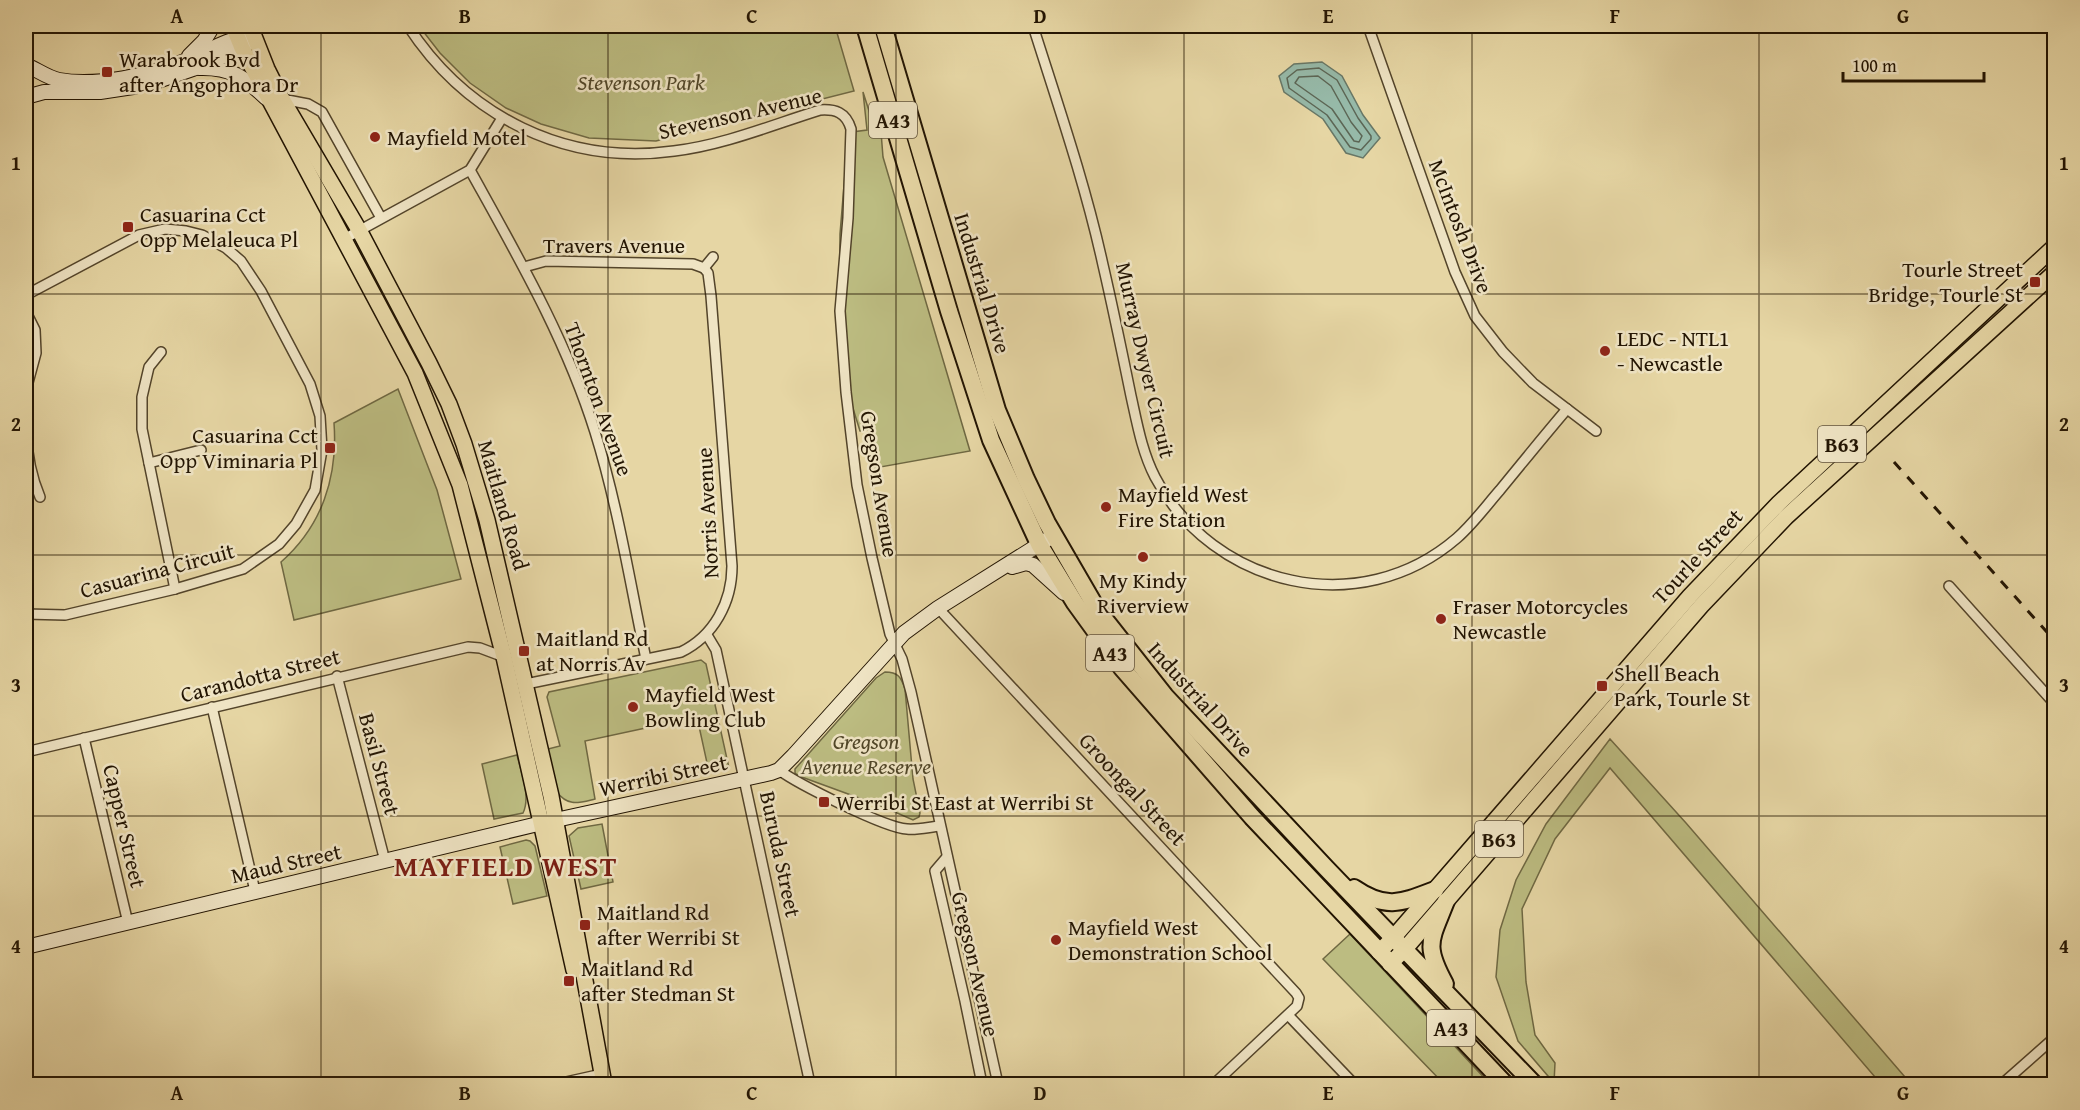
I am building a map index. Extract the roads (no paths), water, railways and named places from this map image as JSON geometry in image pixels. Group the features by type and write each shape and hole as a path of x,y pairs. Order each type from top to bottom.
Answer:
{"highway":[{"name":"Industrial Drive","path":"865,26 976,400 995,450 1046,540 1075,603 1149,701 1252,817 1505,1084"},
{"name":"Industrial Drive","path":"883,26 997,410 1026,479 1046,540 1145,673 1326,868 1534,1084"},
{"path":"1326,868 1366,896 1386,903 1441,896"},
{"name":"B63","path":"1441,896 1431,951 1438,972 1454,1001"}],"main road":[{"path":"188,65 213,26"},
{"name":"Maitland Road","path":"549,822 463,495 448,451 415,373 344,239 277,102 252,31 238,37 277,102 359,230 429,363 449,404 464,444 487,520 526,684 549,822 573,966 593,1027 603,1079"},
{"path":"26,97 44,92 100,92 161,80 238,37"},
{"path":"26,65 57,80 97,81 125,78 188,65 213,68 232,72 277,102"},
{"name":"Tourle Street","path":"1441,896 1690,596 1746,536 2055,247"},
{"name":"Tourle Street","path":"1385,958 1756,546 2055,273"},
{"path":"779,770 904,633 938,608 1046,540"},
{"path":"988,578 1022,563 1030,564 1037,567 1075,603"},
{"name":"Werribi Street","path":"549,822 779,770"},
{"name":"Maud Street","path":"26,947 549,822"}],"street":[{"name":"Stevenson Avenue","path":"408,26 441,69 470,96 502,118 537,135 574,146 638,154 675,151 702,146 820,110 839,111"},
{"name":"Murray Dwyer Circuit","path":"1033,26 1086,196 1142,446 1154,476 1169,500 1190,527 1211,545 1242,564 1285,579 1322,585 1353,584 1390,575 1430,557 1457,538 1567,409"},
{"name":"McIntosh Drive","path":"1368,26 1455,272 1475,316 1503,352 1533,383 1596,431"},
{"path":"277,102 308,104 322,112 381,218"},
{"name":"Gregson Avenue","path":"839,111 849,121 850,129 848,218 840,310 846,392 857,485 883,610 893,645 902,659 911,692 998,1084"},
{"path":"344,239 470,170 502,118"},
{"name":"Thornton Avenue","path":"470,170 524,267 562,348 595,432 610,487 646,658"},
{"name":"Casuarina Circuit","path":"26,295 139,235 165,229 186,231 226,248 241,261 261,291 310,384 320,416 322,450 315,490 296,524 279,544 243,569 176,589 65,615 26,614"},
{"path":"704,268 712,256"},
{"name":"Travers Avenue","path":"524,267 546,261 693,264 704,268"},
{"name":"Norris Avenue","path":"526,684 681,652 694,646 707,635 725,605 732,583 732,566 711,296 708,273 704,268"},
{"path":"26,312 35,330 36,353 26,390"},
{"path":"161,352 149,367 142,397 142,429 176,589"},
{"path":"26,431 26,447 40,497"},
{"path":"149,463 201,450"},
{"path":"1949,586 2055,703"},
{"name":"Groongal Street","path":"938,608 1299,998 1297,1006 1288,1015"},
{"name":"Buruda Street","path":"707,635 716,650 746,779 810,1084"},
{"name":"Carandotta Street","path":"26,752 337,676 468,647 480,648 504,657"},
{"name":"Basil Street","path":"337,676 385,861"},
{"path":"212,707 255,891"},
{"name":"Capper Street","path":"84,738 128,923"},
{"path":"779,770 797,783 885,823 906,829 940,826"},
{"name":"Gregson Avenue","path":"947,857 935,870 982,1084"},
{"path":"1214,1084 1288,1015 1354,1084"},
{"path":"2002,1084 2055,1038"},
{"path":"557,1084 603,1079"}],"water":[{"path":"1322,62 1342,76 1363,115 1380,138 1363,158 1346,153 1323,119 1284,92 1279,76 1294,64"}],"railway":[{"path":"1894,462 2054,640"}],"place":[{"name":"Warabrook Bvd after Angophora Dr","path":"107,72"},
{"name":"Mayfield Motel","path":"375,137"},
{"name":"Casuarina Cct Opp Melaleuca Pl","path":"128,227"},
{"name":"Tourle Street Bridge, Tourle St","path":"2035,282"},
{"name":"LEDC - NTL1 - Newcastle","path":"1605,351"},
{"name":"Casuarina Cct Opp Viminaria Pl","path":"330,448"},
{"name":"Mayfield West Fire Station","path":"1106,507"},
{"name":"My Kindy Riverview","path":"1143,557"},
{"name":"Fraser Motorcycles Newcastle","path":"1441,619"},
{"name":"Maitland Rd at Norris Av","path":"524,651"},
{"name":"Shell Beach Park, Tourle St","path":"1602,686"},
{"name":"Mayfield West Bowling Club","path":"633,707"},
{"name":"Werribi St East at Werribi St","path":"824,802"},
{"name":"Maitland Rd after Werribi St","path":"585,925"},
{"name":"Mayfield West Demonstration School","path":"1056,940"},
{"name":"Maitland Rd after Stedman St","path":"569,981"}],"district":[{"name":"MAYFIELD WEST","path":"506,865"}],"park label":[{"name":"Stevenson Park","path":"641,82"},
{"name":"Gregson Avenue Reserve","path":"866,754"}]}
